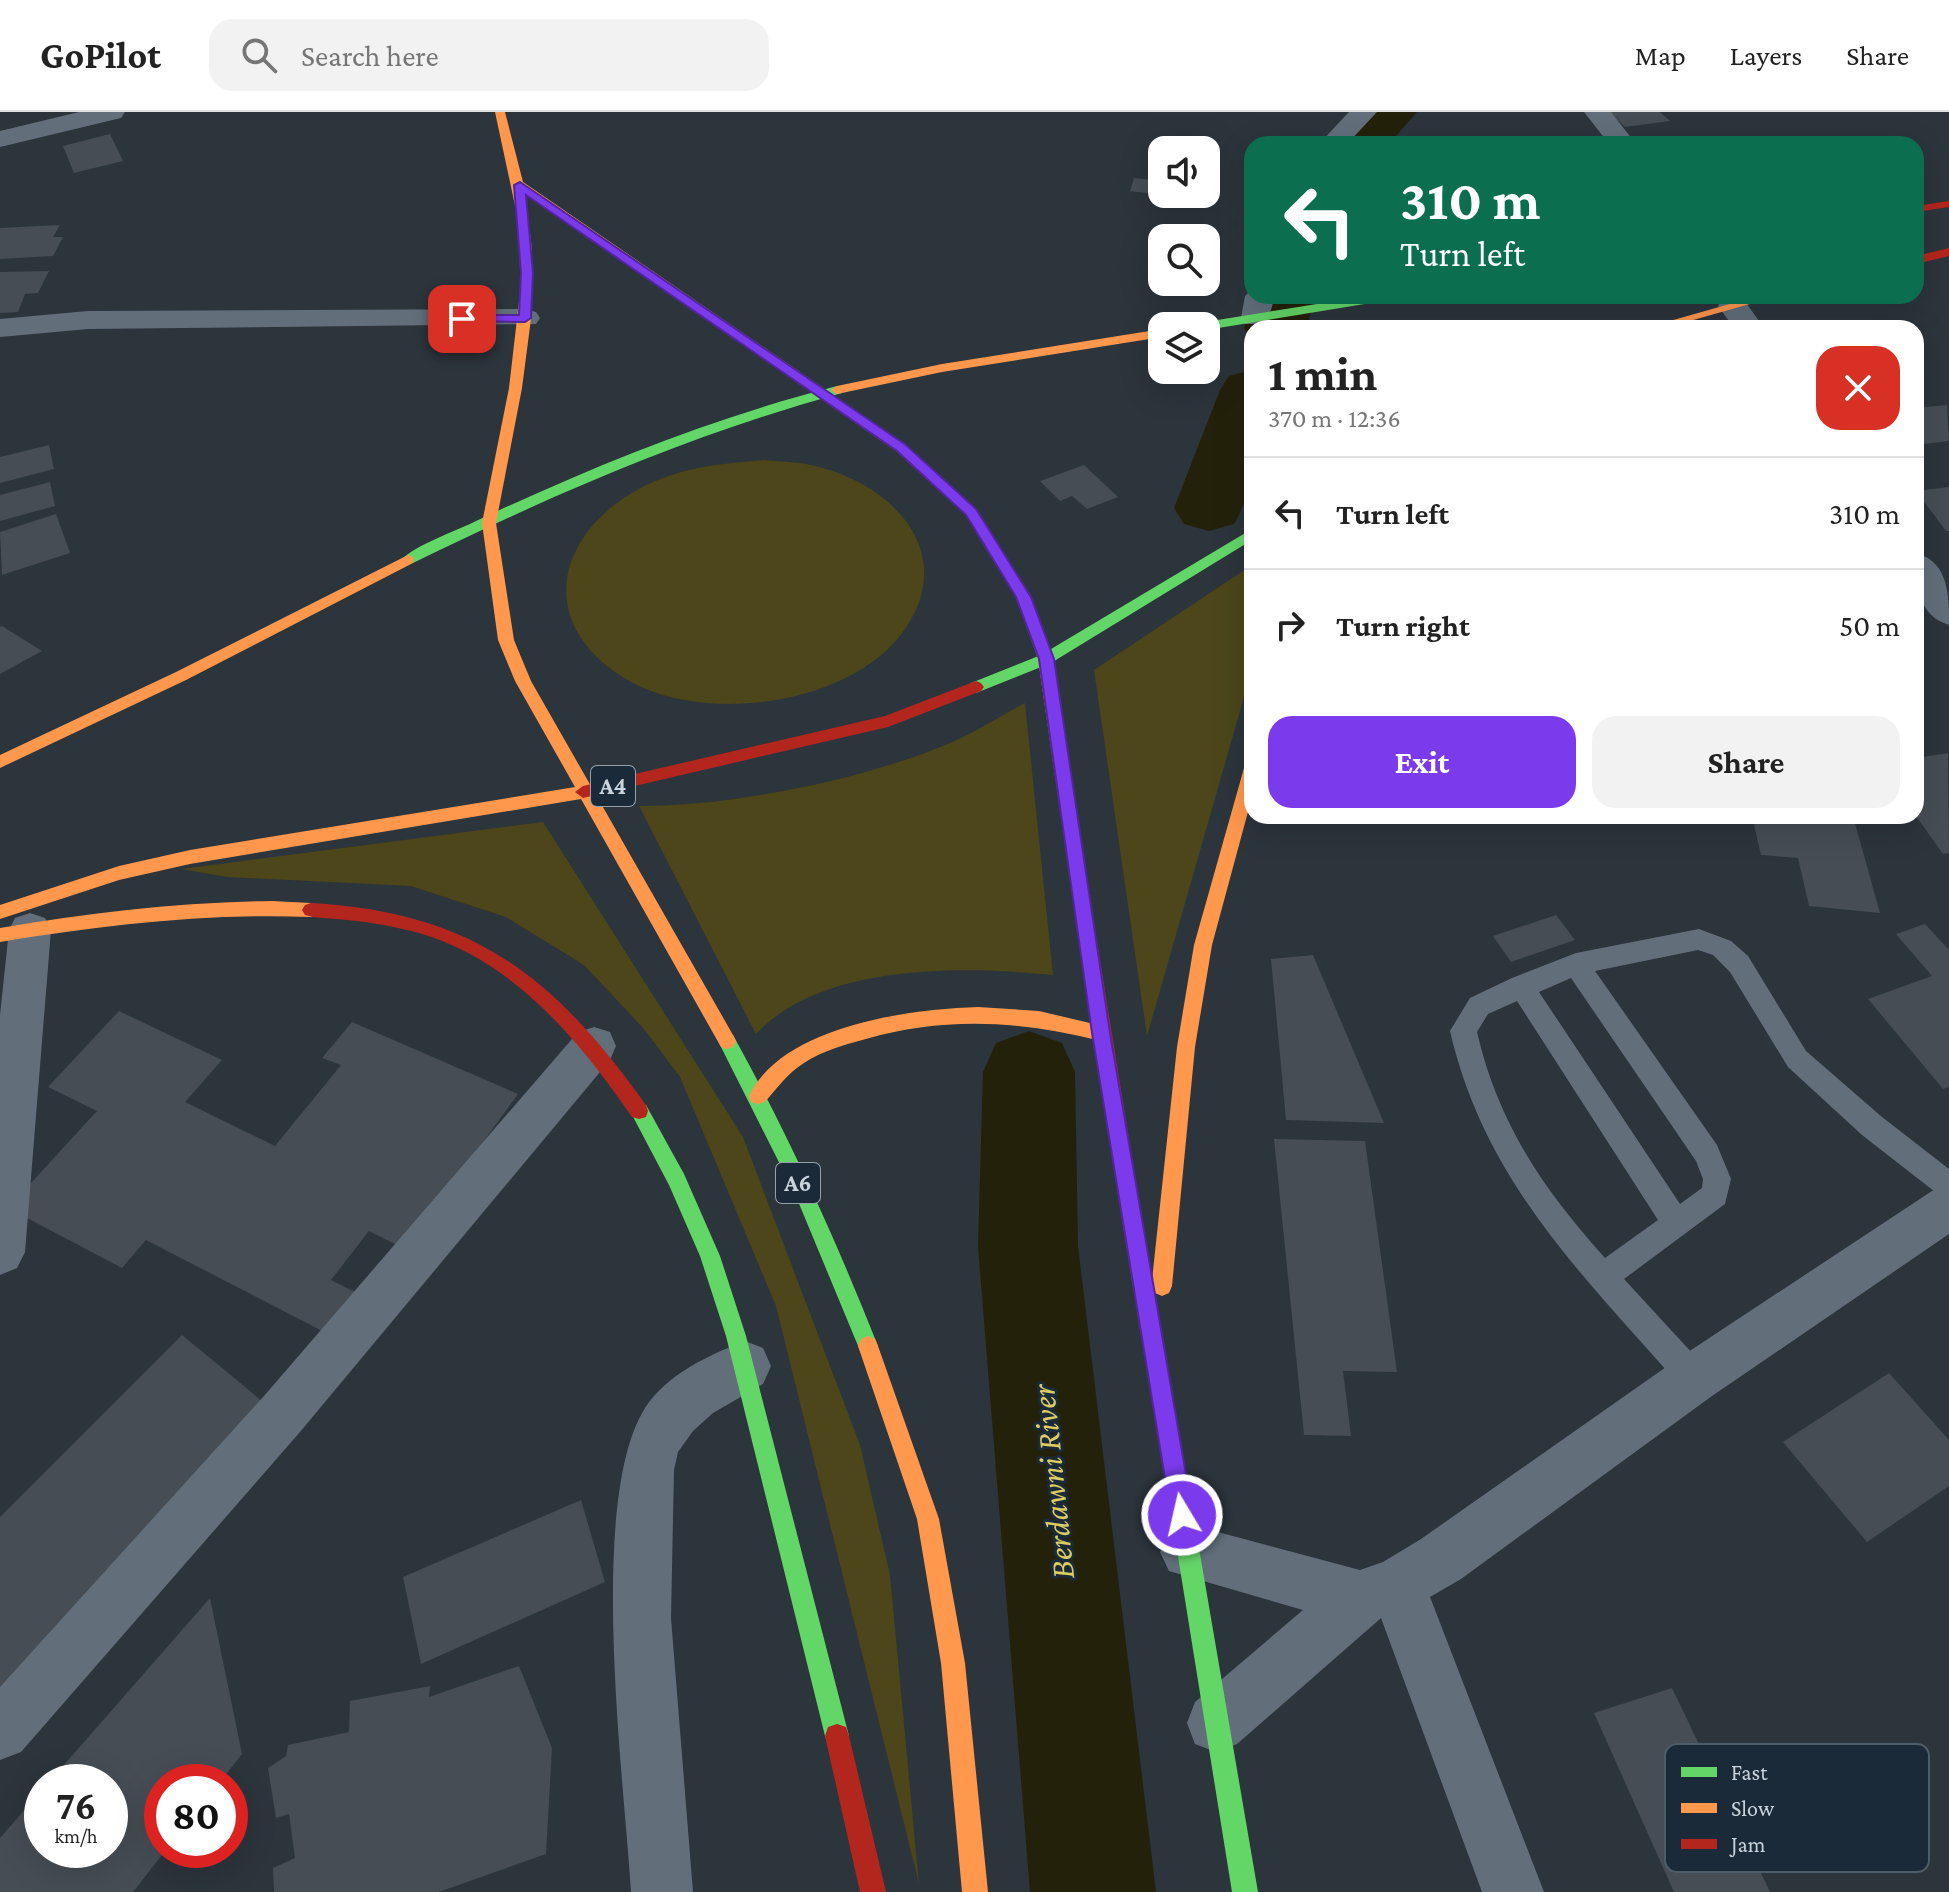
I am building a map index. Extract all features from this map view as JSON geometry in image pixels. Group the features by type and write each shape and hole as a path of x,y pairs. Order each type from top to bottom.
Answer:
{"main road":[{"path":"489,523 525,318 527,273 520,185 500,112"},
{"path":"520,185 901,448 971,512 1023,597 1046,659 1101,1033 1245,1892"},
{"path":"1924,208 1949,204"},
{"path":"1924,258 1949,252"},
{"path":"1220,321 1258,307 1339,304"},
{"path":"1678,320 1702,313 1741,317 1760,304"},
{"path":"1695,320 1702,313"},
{"path":"0,762 489,523 526,502 671,442 822,393 929,370 1148,335"},
{"name":"A6","path":"489,523 506,640 523,681 758,1096 840,1276 885,1390 928,1519 953,1663 975,1892"},
{"name":"A4","path":"10,926 119,873 190,857 584,792 888,721 1046,659 1244,539"},
{"path":"1167,1420 1162,1266 1186,1047 1203,945 1244,797"},
{"path":"10,926 147,915 282,909 397,920 447,935 509,970 562,1013 594,1046 654,1133 698,1225 745,1366 873,1892"},
{"path":"758,1096 790,1062 809,1050 890,1022 980,1010 1051,1017 1101,1033"}],"street":[{"path":"0,139 112,112"},
{"path":"1340,136 1364,112"},
{"path":"1597,112 1616,136"},
{"path":"1,331 88,320 525,318"},
{"path":"1924,576 1949,612"},
{"path":"0,1252 10,926"},
{"path":"0,1731 282,1414 594,1046"},
{"path":"1216,1723 1378,1592 1520,1505 1694,1378 1949,1207"},
{"path":"662,1892 641,1583 647,1468 657,1439 675,1410 700,1390 745,1366"},
{"path":"1188,1552 1378,1592"},
{"path":"1378,1592 1513,1892"}],"lane":[{"path":"1694,1378 1550,1214 1495,1130 1467,1067 1463,1031 1469,1016 1479,1006 1576,964 1699,939 1722,948 1739,964 1797,1059 1872,1126 1949,1186"},
{"path":"1576,964 1715,1169 1718,1189 1715,1195 1604,1276"},
{"path":"1521,986 1677,1224"}],"shaded area":[{"path":"765,460 813,465 846,476 892,505 909,525 920,547 924,572 920,598 907,626 883,653 851,675 814,691 773,700 732,704 691,701 653,692 621,676 592,651 574,625 566,597 569,569 580,542 600,518 626,497 658,480 697,468"},
{"path":"1244,570 1244,697 1147,1036 1094,670"},
{"path":"1025,703 1053,975 978,970 896,974 818,994 784,1011 756,1034 639,806 756,796 838,779 950,743"},
{"path":"543,822 743,1137 860,1445 890,1575 919,1884 776,1306 680,1077 644,1029 584,965 506,917 411,886 227,877 181,869"}],"building":[{"path":"1610,112 1660,112 1670,121 1625,127"},
{"path":"110,134 123,161 74,173 63,146"},
{"path":"1134,178 1148,180 1148,193 1130,191"},
{"path":"60,225 53,237 63,237 53,256 0,259 0,228"},
{"path":"49,271 38,293 25,294 18,312 0,313 0,272"},
{"path":"1947,405 1949,441 1924,444 1924,407"},
{"path":"49,445 54,469 0,483 0,457"},
{"path":"1084,465 1118,497 1087,509 1072,496 1060,501 1040,481"},
{"path":"50,482 55,506 0,521 0,495"},
{"path":"1949,487 1949,531 1924,502 1924,490"},
{"path":"56,514 70,553 2,575 0,532"},
{"path":"0,627 42,651 0,674"},
{"path":"1948,753 1949,853 1943,854 1922,824 1924,757"},
{"path":"1754,824 1855,824 1880,913 1809,906 1798,858 1761,855"},
{"path":"1556,915 1575,940 1511,962 1493,936"},
{"path":"1925,924 1949,950 1949,1087 1943,1089 1868,999 1932,976 1896,934"},
{"path":"1313,955 1384,1123 1286,1120 1271,959"},
{"path":"119,1011 222,1060 185,1102 275,1146 341,1065 322,1058 352,1022 518,1094 405,1249 369,1231 331,1280 355,1292 324,1332 146,1240 122,1268 8,1208 97,1111 48,1087"},
{"path":"1274,1139 1365,1141 1397,1372 1343,1371 1351,1436 1304,1435"},
{"path":"182,1335 268,1406 0,1690 0,1517"},
{"path":"1889,1373 1949,1440 1949,1486 1867,1542 1783,1442"},
{"path":"581,1500 605,1582 421,1664 403,1577"},
{"path":"210,1598 242,1754 234,1764 144,1764 144,1868 152,1868 133,1892 0,1892 0,1838 24,1811 24,1868 128,1868 128,1764 65,1764"},
{"path":"519,1666 552,1748 546,1854 439,1892 274,1892 273,1868 295,1858 289,1814 276,1818 268,1768 286,1756 288,1745 349,1732 350,1701 430,1686 429,1697"},
{"path":"1672,1688 1699,1744 1665,1744 1665,1872 1594,1713"},
{"path":"1665,1872 1760,1872 1770,1892 1674,1892"}],"waterway":[{"name":"Berdawni River","path":"1366,136 1390,112"},
{"name":"Berdawni River","path":"1278,320 1283,304"},
{"name":"Berdawni River","path":"1209,508 1244,412"},
{"name":"Berdawni River","path":"1029,1072 1028,1246 1093,1892"}],"traffic: fast":[{"path":"1220,324 1340,304"},
{"path":"408,560 618,463 726,423 837,390"},
{"path":"976,687 1046,659 1244,539"},
{"path":"727,1041 803,1191 868,1346"},
{"path":"639,1111 677,1180 710,1256 736,1336 837,1736"},
{"path":"1183,1519 1245,1892"}],"traffic: slow":[{"path":"489,523 516,388 527,284 523,215 500,112"},
{"path":"520,185 822,393"},
{"path":"1681,320 1742,304"},
{"path":"837,390 942,368 1148,335"},
{"path":"822,393 901,448 971,512 1023,597 1046,659 1071,830"},
{"path":"489,523 506,640 523,681 727,1041"},
{"path":"0,762 181,676 408,560"},
{"path":"0,912 119,873 190,857 583,792"},
{"path":"1162,1286 1186,1047 1203,945 1244,797"},
{"path":"0,935 194,910 311,910"},
{"path":"758,1096 783,1069 806,1052 854,1034 916,1019 947,1015 1008,1016 1039,1019 1101,1033"},
{"path":"1131,1213 1183,1519"},
{"path":"868,1346 928,1519 953,1663 975,1892"}],"traffic: jam":[{"path":"1924,208 1949,204"},
{"path":"1924,258 1949,252"},
{"path":"583,792 888,721 976,687"},
{"path":"1071,830 1131,1213"},
{"path":"311,910 402,922 454,938 482,952 509,969 558,1011 602,1060 639,1111"},
{"path":"837,1736 873,1892"}],"route":[{"path":"462,319 525,318 527,273 520,185 862,418 901,448 971,512 999,554 1023,597 1046,659 1101,1033 1182,1515"}]}
